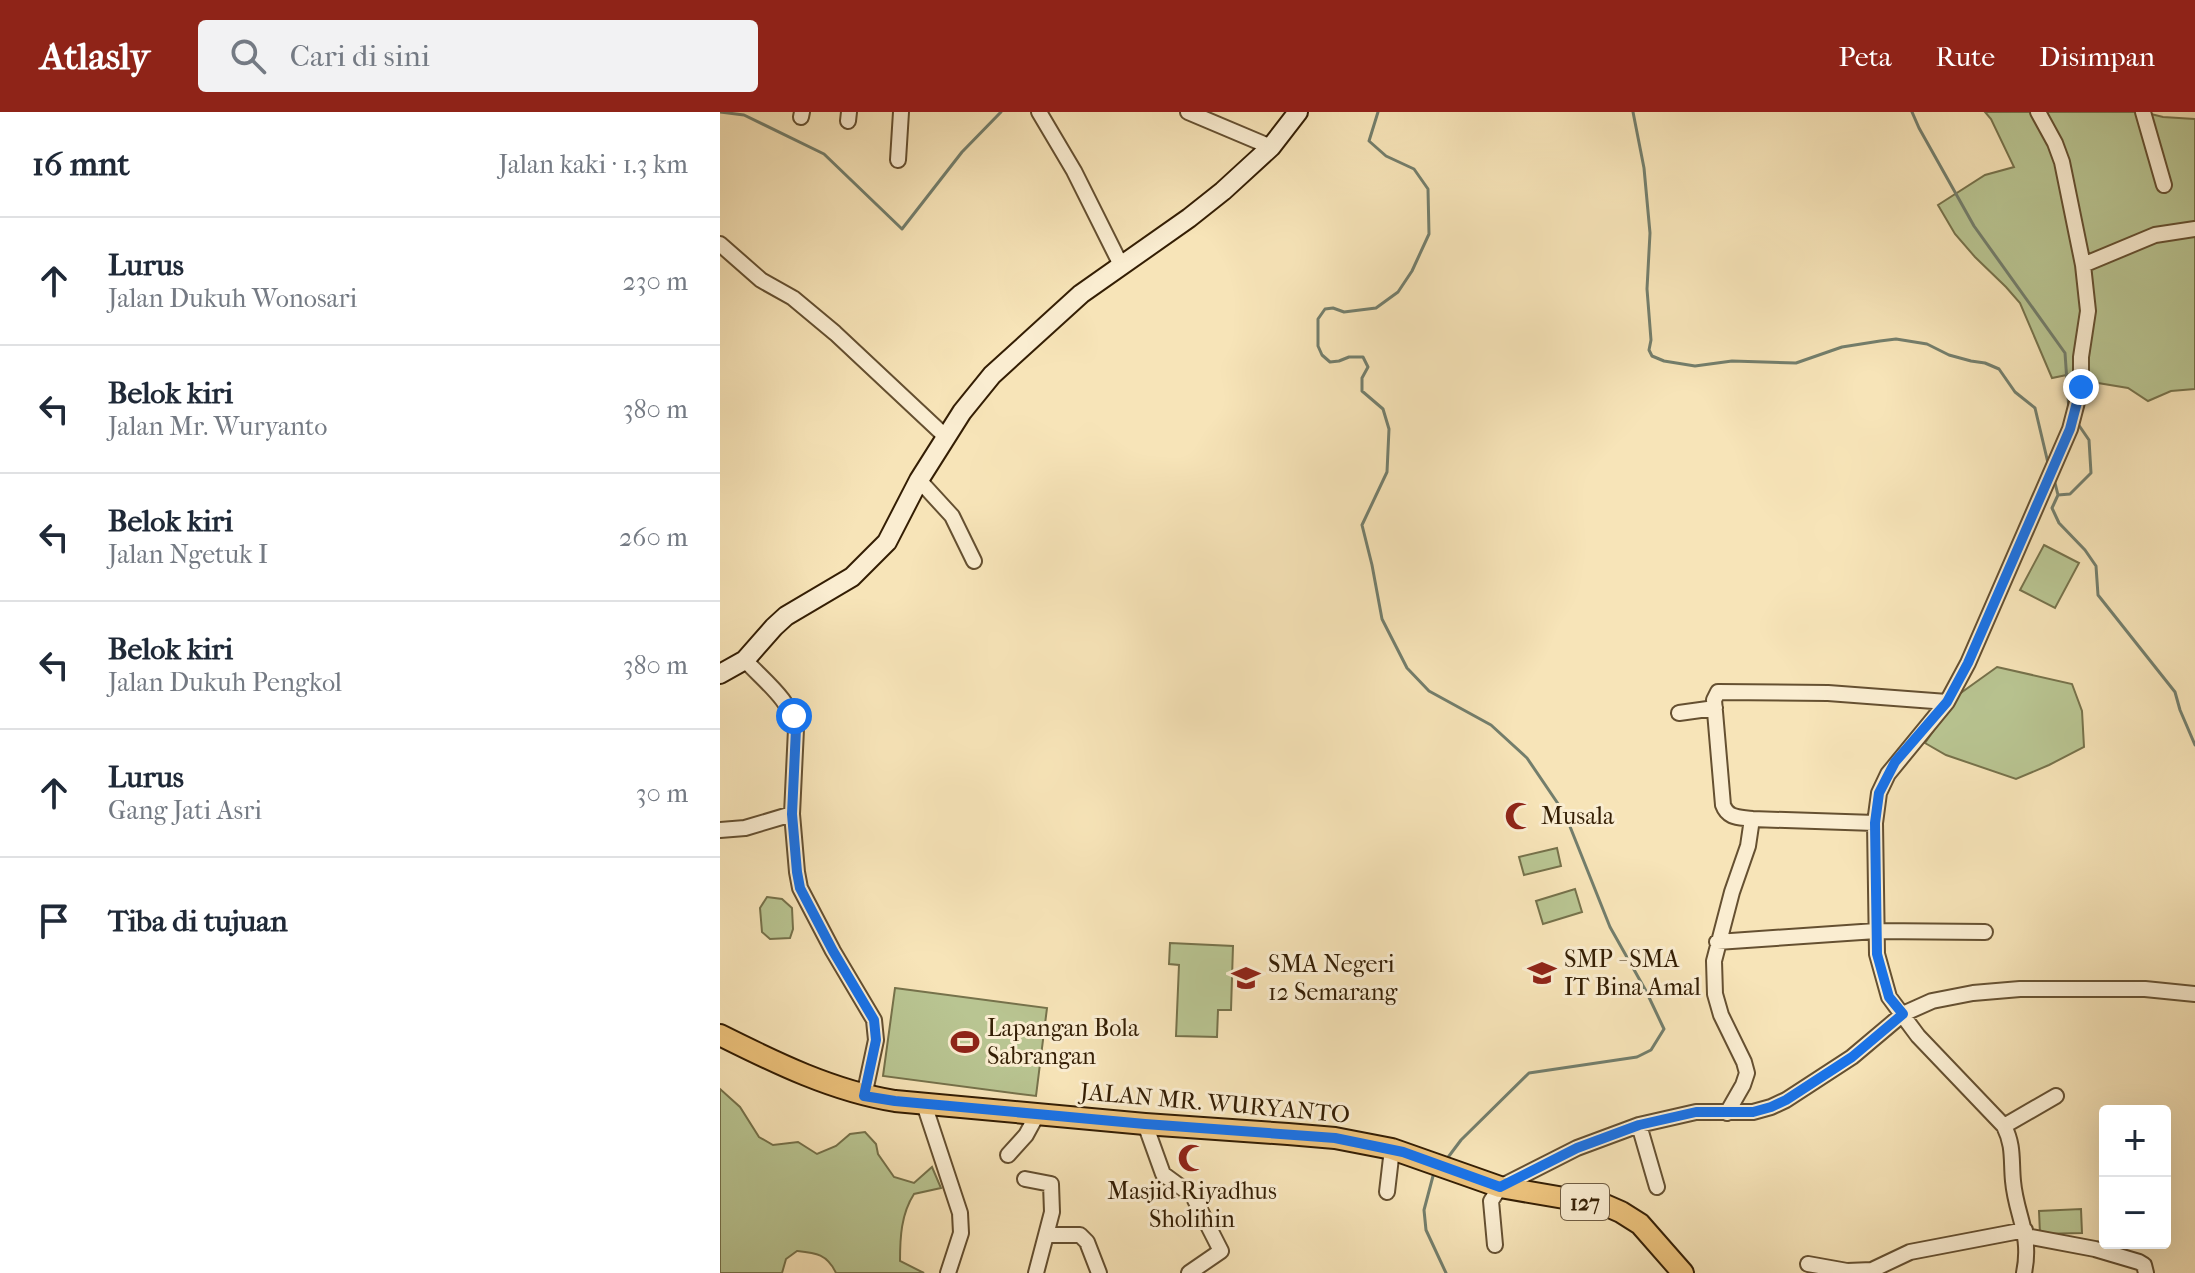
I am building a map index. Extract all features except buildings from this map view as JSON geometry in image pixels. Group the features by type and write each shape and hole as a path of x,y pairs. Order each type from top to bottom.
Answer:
{"main road":[{"path":"720,674 745,660 786,616 852,577 887,542 919,480 946,437 992,375 1081,294 1189,218 1271,147 1298,112"},
{"name":"JALAN MR. WURYANTO","path":"720,1035 818,1080 864,1096 1145,1124 1335,1138 1392,1149 1500,1187 1593,1203 1621,1212 1640,1224 1683,1273"}],"street":[{"path":"898,160 901,112"},
{"path":"1039,112 1074,171 1121,265"},
{"path":"1188,112 1271,147"},
{"path":"2024,1273 2026,1233 2013,1184 2012,1141 2004,1126 1918,1036 1889,997 1882,977 1877,954 1875,823 1879,793 1888,774 1947,702 1968,663 2070,429 2081,387 2081,357 2088,311 2083,265 2062,162 2038,112"},
{"path":"2143,112 2164,185"},
{"path":"2083,265 2155,235 2195,229"},
{"path":"720,244 761,280 793,298 835,333 946,437"},
{"path":"919,480 952,516 974,561"},
{"path":"745,660 794,716 792,814 797,872 800,888 874,1020 876,1040 864,1096"},
{"path":"1875,823 1752,819 1733,817 1725,812 1714,700 1718,692 1828,693 1947,702"},
{"path":"1679,713 1715,708"},
{"path":"720,830 754,826 792,814"},
{"path":"1727,1113 1747,1073 1721,1015 1715,994 1714,961 1717,942 1748,846 1752,819"},
{"path":"1717,942 1876,931 1985,932"},
{"path":"1495,1245 1491,1201 1500,1187 1577,1148 1639,1125 1696,1112 1753,1112 1786,1100 1852,1057 1903,1014 1932,1001 2008,990 2145,989 2195,994"},
{"path":"2004,1126 2056,1096"},
{"path":"924,1104 960,1213 961,1233 948,1273"},
{"path":"1008,1155 1026,1135 1038,1113"},
{"path":"1145,1124 1163,1174 1193,1196 1221,1251 1189,1273"},
{"path":"1639,1125 1657,1187"},
{"path":"1387,1192 1392,1149"},
{"path":"1025,1179 1051,1184 1052,1212 1036,1273"},
{"path":"1808,1264 1847,1271 1872,1270 1910,1252 2026,1233 2139,1262 2144,1265 2146,1273"},
{"path":"1046,1235 1080,1235 1087,1242 1099,1273"}],"green space":[{"path":"1985,112 2143,112 2195,119 2195,389 2171,391 2148,401 2128,388 2092,382 2076,373 2052,378 2020,303 1955,234 1938,205 1985,175 2014,167"},
{"path":"2044,545 2079,563 2055,608 2020,590"},
{"path":"1997,667 2072,684 2082,711 2084,747 2016,779 1946,755 1925,743 1958,695"},
{"path":"1557,848 1561,866 1524,875 1519,857"},
{"path":"1575,889 1582,912 1543,924 1536,901"},
{"path":"767,897 782,899 792,908 790,938 770,939 762,932 760,908"},
{"path":"1170,943 1233,946 1231,1010 1218,1010 1217,1037 1176,1036 1179,965 1169,964"},
{"name":"Lapangan Bola Sabrangan","path":"895,988 1047,1008 1036,1096 883,1076"},
{"path":"720,1089 740,1107 759,1137 773,1145 798,1142 817,1154 836,1146 850,1134 865,1132 876,1144 878,1154 894,1177 914,1183 932,1167 941,1188 914,1194 906,1210 901,1235 900,1261 924,1273 836,1273 829,1262 820,1256 797,1251 786,1259 782,1273 720,1273"},
{"path":"2081,1209 2082,1233 2040,1234 2039,1211"}],"waterway":[{"path":"720,112 744,115 824,154 902,229 962,152 1001,112"},
{"path":"1378,112 1369,141 1386,156 1414,169 1428,189 1429,234 1412,271 1398,292 1376,308 1344,312 1325,309 1318,319 1318,346 1330,362 1363,357 1368,367 1362,378 1362,391 1383,409 1389,429 1387,472 1362,525 1382,619 1407,668 1429,691 1491,725 1527,758 1565,814 1610,927 1664,1029 1651,1050 1637,1057 1529,1073 1461,1140 1446,1160"},
{"path":"1633,112 1644,168 1650,233 1647,289 1649,350 1652,356 1695,366 1732,361 1796,363 1842,347 1880,341 1896,339 1927,344 1949,355 1999,369 2015,392 2035,408 2048,463"},
{"path":"1912,112 1974,226 2065,353 2069,411"},
{"path":"2078,424 2089,440 2091,473 2070,494 2058,495 2052,508 2059,523 2096,566 2098,595 2175,692 2195,745"},
{"path":"2054,479 2058,495"},
{"path":"1436,1172 1424,1210 1426,1230 1446,1273"}],"place":[{"name":"Musala","path":"1519,816"},
{"name":"SMP - SMA IT Bina Amal","path":"1542,973"},
{"name":"SMA Negeri 12 Semarang","path":"1246,978"},
{"name":"Lapangan Bola Sabrangan","path":"965,1042"},
{"name":"Masjid Riyadhus Sholihin","path":"1192,1158"}],"route":[{"path":"794,716 792,814 797,872 806,901 874,1020 876,1040 864,1096 1145,1124 1335,1138 1403,1152 1500,1187 1577,1148 1639,1125 1696,1112 1753,1112 1771,1107 1852,1057 1903,1014 1889,997 1877,954 1875,823 1879,793 1895,762 1947,702 1968,663 2070,429 2081,387"}]}
